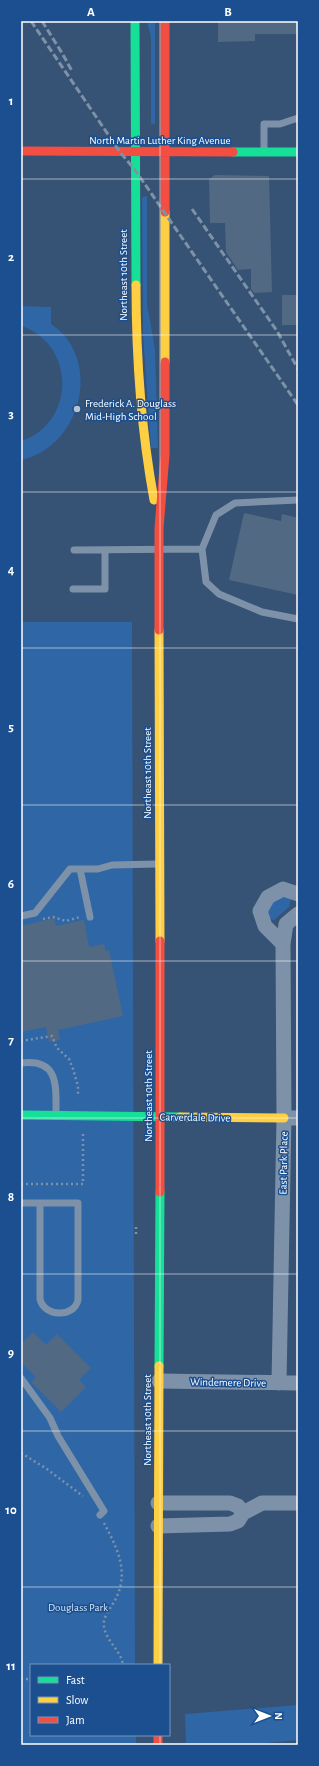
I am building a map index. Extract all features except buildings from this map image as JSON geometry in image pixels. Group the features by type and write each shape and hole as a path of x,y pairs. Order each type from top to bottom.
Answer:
{"main road":[{"name":"Northeast 10th Street","path":"135,21 136,344 146,455 159,528"},
{"name":"Northeast 10th Street","path":"158,1664 160,1116 159,528 165,455 165,21"},
{"name":"North Martin Luther King Avenue","path":"21,151 298,152"},
{"name":"Carverdale Drive","path":"21,1115 291,1118"}],"street":[{"path":"283,944 265,926 260,912 268,897 283,890 298,894"},
{"name":"East Park Place","path":"279,1383 291,1118 283,944 286,924 298,914"},
{"name":"Windemere Drive","path":"159,1381 298,1383"},
{"path":"158,1503 230,1503 238,1506 243,1513"},
{"path":"158,1526 230,1524 238,1521 243,1513 262,1503 298,1503"}],"lane":[{"path":"264,152 264,124 280,124 298,118"},
{"path":"298,500 235,503 216,515 202,549 206,582 219,594 262,612 298,619"},
{"path":"74,550 202,549"},
{"path":"73,589 105,589 105,550"},
{"path":"21,916 35,913 70,869 98,869 112,865 159,864"},
{"path":"80,869 90,917"},
{"path":"21,1063 32,1062 39,1064 50,1071 55,1082 56,1116"},
{"path":"21,1203 40,1203 78,1203 78,1300 74,1309 67,1312 51,1312 45,1309 42,1305 40,1203"},
{"path":"21,1378 30,1388 50,1418 58,1436 104,1511 100,1515"}],"path":[{"path":"40,920 53,917 66,921 80,918 79,912"},
{"path":"21,1041 52,1036 57,1048 68,1060 73,1069 78,1086 78,1094"},
{"path":"21,1184 83,1184 83,1130"},
{"path":"136,1224 136,1234"},
{"path":"21,1453 57,1476 93,1505 100,1515 119,1552 122,1578 118,1595 104,1620 106,1634 121,1655 123,1664"}],"green space":[{"path":"147,21 155,21 155,124 151,124 151,38"},
{"path":"147,196 147,304 155,349 158,448 151,448 143,334 142,197"},
{"path":"21,306 51,307 51,324 67,339 77,358 81,379 78,401 71,421 58,439 42,452 21,460 21,441 39,432 52,418 60,401 62,384 60,366 52,349 39,335 21,326"},
{"name":"Douglass Park","path":"21,622 132,622 135,1664 30,1664 30,1736 136,1736 136,1745 21,1745"},
{"path":"289,896 291,900 289,907 274,920 268,918 267,911 276,899"},
{"path":"298,1705 298,1740 246,1745 186,1745 185,1714"}],"railway":[{"path":"31,21 120,152 135,170 298,405"},
{"path":"42,21 72,71"},
{"path":"192,209 277,331 298,369"}],"traffic: fast":[{"path":"135,21 136,285"},
{"path":"233,152 298,152"},
{"path":"21,1115 180,1117"},
{"path":"159,1366 160,1192"}],"traffic: slow":[{"path":"165,212 165,362"},
{"path":"136,285 140,393 149,473 154,500"},
{"path":"159,630 160,941"},
{"path":"180,1117 284,1118"},
{"path":"158,1664 159,1366"}],"traffic: jam":[{"path":"165,21 165,212"},
{"path":"21,151 233,152"},
{"path":"159,630 159,528 165,455 165,362"},
{"path":"160,941 160,1192"},
{"path":"158,1736 158,1745"}],"place":[{"name":"Frederick A. Douglass Mid-High School","path":"77,409"}]}
